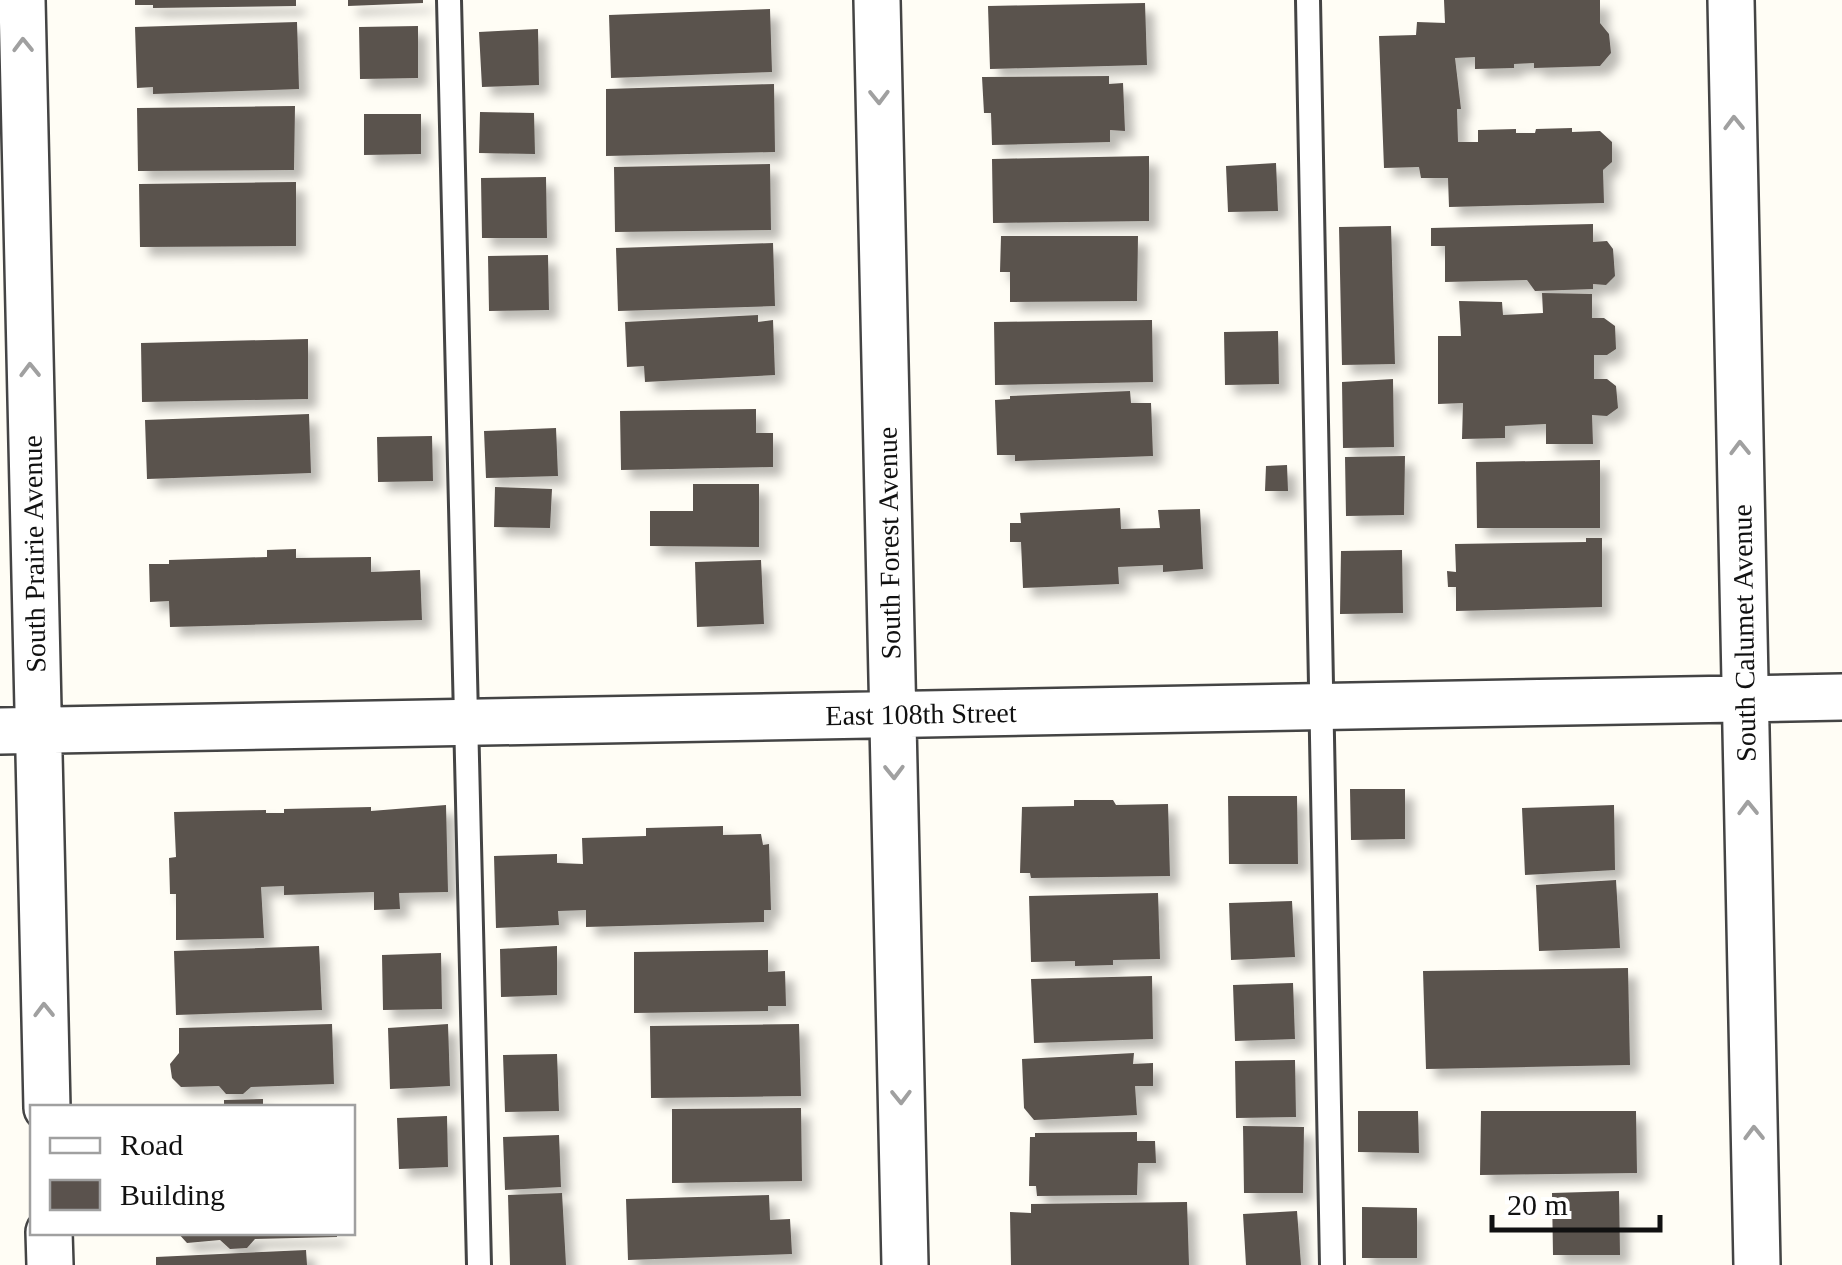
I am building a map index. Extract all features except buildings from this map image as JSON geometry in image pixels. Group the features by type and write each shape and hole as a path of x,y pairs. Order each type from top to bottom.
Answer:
{"street":[{"name":"South Prairie Avenue","path":"22,0 19,730 46,1105"},
{"name":"South Forest Avenue","path":"877,0 905,1265"},
{"name":"South Calumet Avenue","path":"1732,0 1757,1265"},
{"name":"East 108th Street","path":"19,730 1842,698"},
{"path":"49,1235 50,1265"}],"lane":[{"path":"448,0 478,1265"},
{"path":"1308,0 1332,1265"}]}
